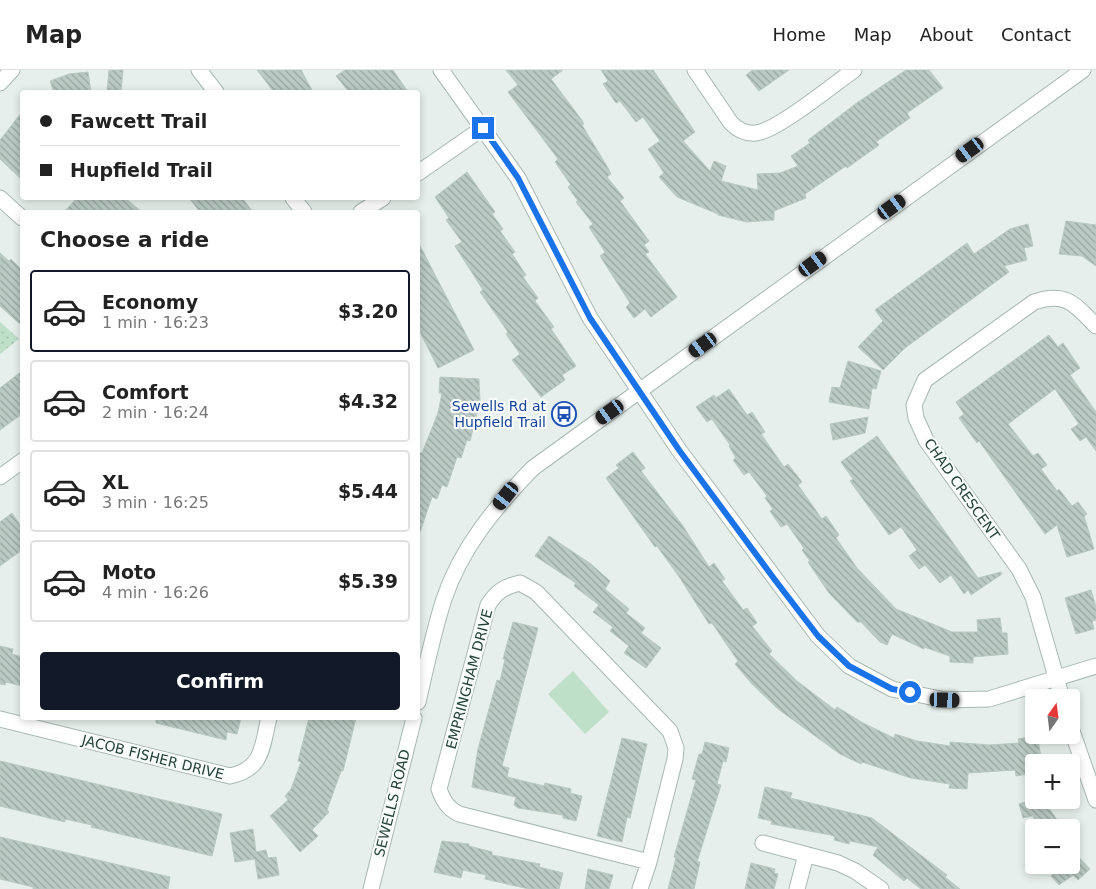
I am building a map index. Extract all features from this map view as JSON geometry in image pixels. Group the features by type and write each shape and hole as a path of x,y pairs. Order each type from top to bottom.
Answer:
{"street":[{"path":"0,83 12,70"},
{"path":"199,70 214,90"},
{"path":"441,70 518,178 590,318 679,450 818,636 849,666 892,689 945,700 988,699 1096,666"},
{"path":"694,70 731,123 737,129 751,133 762,132 776,125 854,70"},
{"path":"420,694 444,599 458,565 480,529 506,496 533,468 821,258 1084,70"},
{"path":"420,172 483,128"},
{"path":"0,198 20,216"},
{"path":"295,200 302,210"},
{"path":"364,210 380,200"},
{"name":"CHAD CRESCENT","path":"1059,689 1033,597 1019,569 926,440 916,418 914,404 925,380 1034,302 1050,297 1074,303 1096,326"},
{"path":"0,477 20,462"},
{"name":"EMPRINGHAM DRIVE","path":"640,889 649,862 675,759 676,748 670,731 536,592 520,583 504,587 496,593 488,605 439,789 442,799 452,811 458,814 649,862"},
{"name":"JACOB FISHER DRIVE","path":"0,719 230,776 248,770 259,758 269,720"},
{"name":"SEWELLS ROAD","path":"371,889 413,720"},
{"path":"1077,744 1096,800"},
{"path":"763,843 838,863 855,871 881,889"},
{"path":"796,889 806,856"}],"green space":[{"path":"0,322 19,339 0,354"},
{"path":"573,671 609,712 585,734 548,694"}],"building":[{"path":"109,70 123,70 121,90 107,90"},
{"path":"257,70 301,70 312,90 272,90"},
{"path":"345,70 393,70 407,90 347,90 336,76"},
{"path":"506,70 563,70 551,79 581,119 584,124 582,125 611,174 607,177 624,198 620,201 649,241 644,245 649,252 645,254 677,297 651,317 645,309 634,318 626,307 630,303 600,256 605,252 589,227 593,224 576,202 578,201 568,187 571,185 555,162 558,159 508,92 518,85"},
{"path":"601,70 653,70 695,132 683,141 710,171 714,161 726,166 721,181 758,190 757,174 780,173 798,166 791,156 810,143 808,140 858,102 906,70 929,70 943,88 907,113 910,118 876,142 879,145 847,168 846,166 805,194 806,198 774,211 774,220 747,222 718,215 677,197 659,177 664,173 648,149 660,141 643,117 636,122 620,101 616,103 603,84 608,81"},
{"path":"753,70 789,70 759,91 746,75"},
{"path":"88,72 91,90 53,90 50,81 69,74"},
{"path":"20,115 20,178 0,159 0,140"},
{"path":"467,172 495,212 492,214 503,229 500,231 515,252 512,254 526,275 523,277 538,298 535,301 554,327 551,329 576,366 562,375 565,380 541,397 512,360 520,354 506,334 508,332 480,292 483,290 455,246 462,242 446,220 449,218 435,197"},
{"path":"75,200 127,200 140,210 66,210"},
{"path":"191,200 244,200 251,210 198,210"},
{"path":"1066,221 1096,225 1096,266 1082,256 1059,254"},
{"path":"1028,224 1033,246 1024,248 1027,260 1004,266 1009,272 905,348 883,370 858,347 883,321 875,310 967,243 974,254 1010,229"},
{"path":"420,246 474,350 438,368 420,332"},
{"path":"0,253 9,261 11,259 20,268 20,324 0,306"},
{"path":"1049,335 1058,347 1063,343 1080,368 1070,375 1096,412 1096,451 1086,437 1080,441 1071,429 1079,424 1055,389 1008,424 1033,456 1038,453 1047,465 1041,469 1057,491 1059,489 1072,506 1078,502 1087,514 1084,516 1094,549 1067,557 1057,525 1045,534 979,441 977,443 959,418 964,414 956,402"},
{"path":"848,361 881,371 876,389 872,388 869,409 829,402 832,387 840,388"},
{"path":"20,373 20,415 0,430 0,388"},
{"path":"440,377 479,379 480,402 470,441 467,440 461,458 457,457 447,487 442,485 437,499 432,497 420,532 420,452 422,453 438,413 442,393 439,393"},
{"path":"729,389 747,415 752,412 765,432 761,434 784,467 788,464 802,482 798,485 822,519 826,516 839,535 836,538 857,568 896,609 952,632 978,632 977,620 1000,618 1002,633 1007,633 1008,654 973,657 973,663 950,662 950,656 924,647 924,649 892,634 887,645 880,642 861,622 857,622 829,593 808,562 810,561 802,550 804,548 787,524 781,527 770,511 773,509 765,498 767,496 749,472 744,475 733,460 736,458 730,445 712,419 707,422 696,407 714,395 716,398"},
{"path":"868,417 865,433 833,440 830,424"},
{"path":"877,436 978,578 1001,572 1002,574 971,595 968,590 964,594 951,575 940,583 925,565 919,569 909,556 917,550 901,527 889,535 850,481 853,479 841,462"},
{"path":"633,452 645,468 641,471 683,526 709,567 714,563 725,579 722,581 743,610 747,608 757,623 752,626 772,651 769,654 797,681 835,710 837,707 863,723 894,738 895,734 917,741 950,746 950,742 989,745 1019,743 1018,739 1025,738 1025,744 1039,744 1040,754 1025,754 1025,774 1016,776 1015,770 968,773 967,789 949,788 950,784 911,778 862,762 861,764 840,754 778,709 751,683 735,664 738,661 712,623 709,624 680,578 657,546 655,547 606,478 619,468 616,465"},
{"path":"12,513 20,525 20,551 0,566 0,522"},
{"path":"549,536 591,564 610,581 605,589 629,609 626,613 645,628 641,633 661,648 646,668 624,653 629,646 610,631 613,627 593,612 599,605 574,586 576,583 535,556"},
{"path":"1091,590 1096,607 1096,620 1092,621 1094,629 1076,634 1065,598"},
{"path":"513,622 538,628 502,766 509,768 507,777 544,786 545,783 571,789 570,793 582,796 576,821 563,818 563,815 518,808 514,805 516,797 472,787 478,749 497,680 500,681 505,659 503,659"},
{"path":"0,646 13,649 12,654 20,656 20,686 6,682 5,685 0,684"},
{"path":"156,720 240,720 237,734 227,732 226,740 156,723"},
{"path":"308,720 356,720 343,771 341,771 327,810 329,812 312,830 318,836 300,852 270,816 288,800 285,796 291,789 301,762 298,761"},
{"path":"622,738 647,744 630,818 627,817 622,842 597,836"},
{"path":"705,742 729,748 726,762 723,761 717,784 721,785 697,862 700,862 694,889 668,889 676,858 674,857 696,780 692,779 699,754 702,754"},
{"path":"0,761 222,814 212,856 91,827 92,825 65,819 65,822 0,806"},
{"path":"765,787 792,793 790,798 872,818 947,875 945,877 960,889 921,889 907,878 904,881 873,855 878,847 850,841 849,844 834,840 835,837 831,835 771,824 772,821 758,818"},
{"path":"1025,802 1025,809 1049,809 1057,819 1034,819 1033,816 1023,818 1019,804"},
{"path":"253,829 256,852 266,850 268,858 276,857 279,875 258,879 255,859 235,862 230,833"},
{"path":"0,837 170,877 168,889 33,889 33,887 0,879"},
{"path":"442,841 469,844 469,846 492,852 492,855 540,864 539,867 563,873 559,889 529,889 485,879 486,875 463,870 461,878 434,872"},
{"path":"1080,858 1090,869 1078,880 1073,875 1059,885 1051,876 1053,874 1080,874"},
{"path":"751,863 775,869 774,873 778,874 774,889 745,889"},
{"path":"588,869 613,875 609,889 585,889"}],"place":[{"name":"Sewells Rd at Hupfield Trail","path":"564,414"}],"route":[{"path":"483,128 518,178 590,318 679,450 775,580 818,636 849,666 892,689 910,692"}]}
